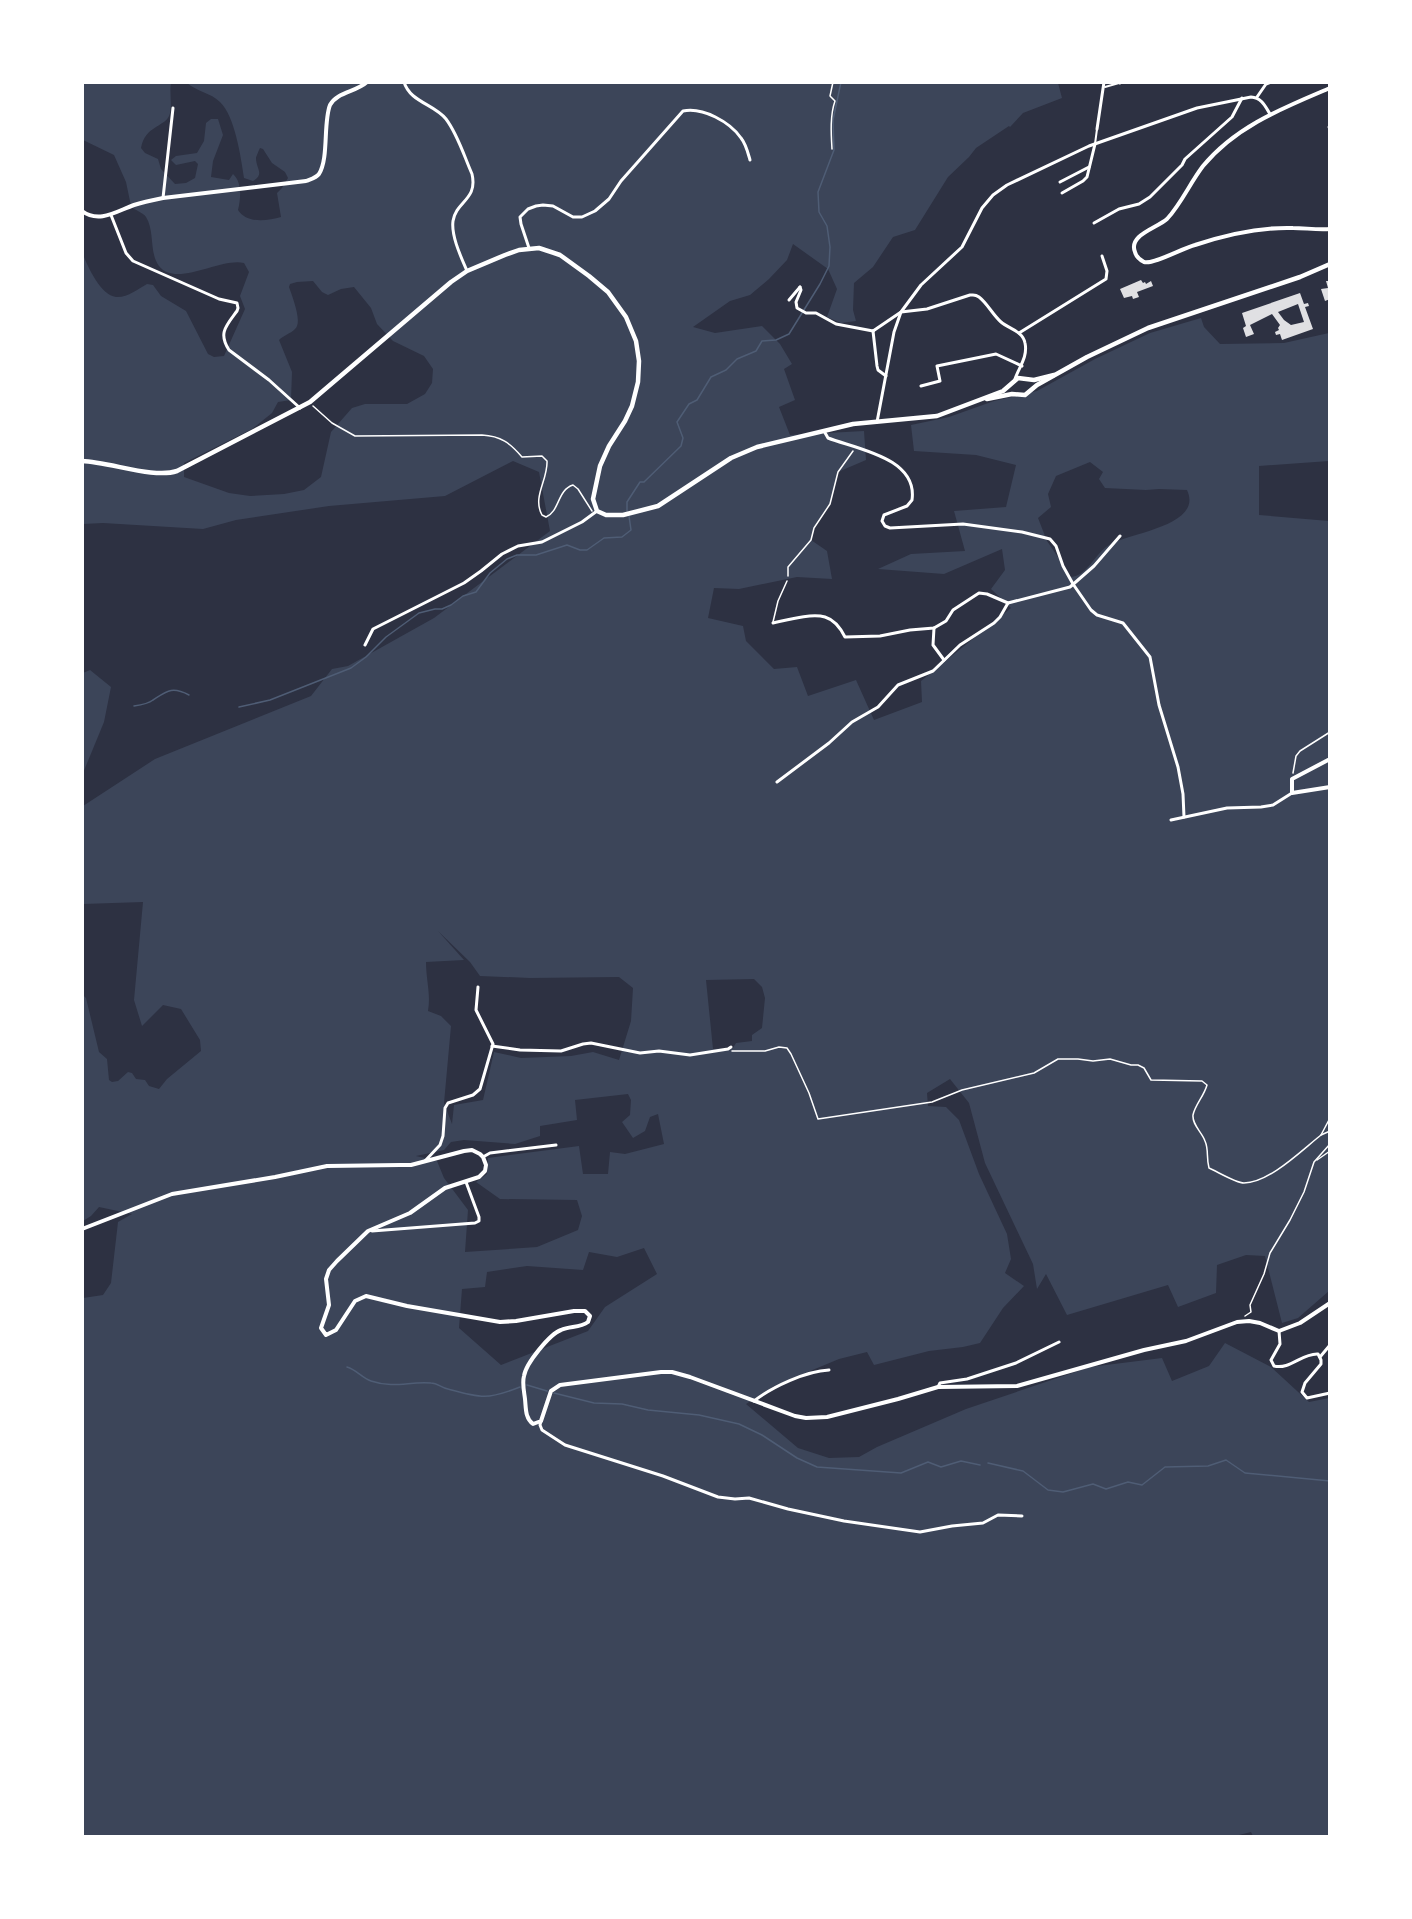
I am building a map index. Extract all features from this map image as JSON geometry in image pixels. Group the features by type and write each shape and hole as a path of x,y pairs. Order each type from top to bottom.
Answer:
{"main road":[{"path":"82,461 165,474 172,473 310,402 451,282 467,271 512,252 529,248 549,250 560,255 589,276 614,300 634,333 639,361 636,393 625,420 600,466 593,492 596,512 606,515 623,515 658,506 712,469 740,453 757,447 853,424 937,416 1002,391 1019,378 1034,380 1054,375"},
{"path":"975,401 1017,394 1025,395 1029,390 1054,375 1122,339 1148,328 1300,277 1329,264"},
{"path":"1026,379 1030,385 1029,390"},
{"path":"1013,382 1013,391 1017,394"}],"street":[{"path":"82,211 95,217 111,215 141,203 163,198 314,178 318,175 322,164 330,105 339,95 362,87 367,82"},
{"path":"404,82 409,93 435,109 446,119 472,174 474,182 472,192 453,221 467,271"},
{"path":"1062,193 1083,182 1087,177 1095,144 1104,82"},
{"path":"1257,97 1266,84 1271,82"},
{"path":"1102,87 1121,83"},
{"path":"1329,88 1270,114 1230,140 1216,152 1192,180 1173,212 1165,220 1137,238 1134,248 1136,254 1144,262 1154,262 1180,249 1237,234 1292,228 1329,230"},
{"path":"877,422 894,332 901,312 921,285 962,247 982,208 993,195 1007,185 1095,144 1197,108 1257,97 1270,114"},
{"path":"1094,223 1119,209 1139,204 1150,197 1182,165 1185,159 1232,117 1242,98"},
{"path":"163,198 173,108"},
{"path":"529,248 520,217 528,209 536,206 553,206 573,217 582,217 595,211 609,199 621,181 683,111 691,109 703,111 734,130 742,139 750,160"},
{"path":"1060,182 1089,167"},
{"path":"111,215 126,253 133,261 219,300 237,303 237,311 224,330 226,345 234,355 269,380 300,408"},
{"path":"1019,333 1106,279 1107,271 1101,256"},
{"path":"789,300 798,287 801,287 795,306 800,310 806,313 816,313 836,324 873,331 901,312 927,309 976,295 1000,321 1019,333 1026,344 1022,366 1013,382"},
{"path":"873,331 878,370 886,376"},
{"path":"921,386 940,381 937,366 996,354 1022,366"},
{"path":"1022,366 1022,373 1026,379"},
{"path":"824,431 828,438 898,464 905,472 911,485 913,496 911,502 907,506 884,515 882,521 885,526 890,528 963,524 1050,539 1056,546 1073,584 1094,613 1123,623 1150,657 1160,705 1178,767 1184,817"},
{"path":"365,645 373,629 464,583 502,554 518,546 542,542 582,522 596,512"},
{"path":"773,623 796,617 826,617 839,626 845,637 880,636 934,628 946,621 953,610 979,593 1008,603 1064,589 1094,566 1120,536"},
{"path":"777,782 829,743 852,722 878,707 898,685 933,671 960,645 1000,617 1008,603"},
{"path":"934,628 933,645 944,660"},
{"path":"1292,793 1292,779 1329,759"},
{"path":"1171,820 1227,808 1273,805 1292,793 1329,787"},
{"path":"425,1161 440,1145 445,1108 448,1103 473,1095 480,1089 492,1041 476,1010 478,987"},
{"path":"492,1046 514,1050 561,1051 591,1043 640,1053 658,1051 690,1055 731,1047"},
{"path":"483,1157 490,1153 556,1146"},
{"path":"82,1229 172,1194 327,1166 400,1165 464,1151 476,1152 483,1157 486,1165 480,1177 446,1188 410,1213 368,1231 337,1261 327,1274 329,1305 321,1327 326,1335 336,1330 355,1301 366,1296 407,1306 500,1322 574,1311 588,1313 590,1316 588,1322 556,1333 527,1367 523,1384 527,1417 533,1424 541,1421"},
{"path":"368,1231 476,1223 479,1217 466,1182"},
{"path":"1022,1516 998,1515 984,1523 921,1532 844,1521 749,1498 718,1497 663,1476 565,1445 542,1430 540,1425 551,1391 560,1385 672,1372 795,1416 816,1419 852,1412 938,1387 1017,1386 1144,1350 1186,1341 1240,1321 1260,1323 1279,1331 1300,1323 1329,1303"},
{"path":"1279,1331 1280,1344 1271,1360 1276,1367 1286,1366 1314,1354 1320,1357"},
{"path":"938,1387 940,1383 967,1379 1016,1363 1059,1342"},
{"path":"1329,1345 1320,1357 1321,1364 1305,1383 1302,1392 1307,1398 1329,1393"},
{"path":"753,1401 771,1390 814,1371 829,1370"}],"lane":[{"path":"773,623 778,601 788,581"}],"path":[{"path":"832,149 831,134 835,101 830,96 833,82"},
{"path":"310,402 329,420 349,434 362,437 492,436 512,445 522,457 542,456 547,461 547,471 538,500 542,515 546,517 552,513 563,490 573,485 588,506 596,512"},
{"path":"788,581 788,567 811,540 814,528 830,504 838,472 856,448"},
{"path":"1292,779 1296,756 1329,732"},
{"path":"725,1050 758,1052 777,1047 787,1048 809,1093 818,1119 932,1102 962,1090 1034,1073 1058,1059 1093,1061 1110,1059 1144,1068 1152,1081 1202,1081 1207,1085 1193,1120 1206,1142 1209,1168 1243,1183 1261,1179 1272,1173 1329,1131"},
{"path":"1321,1136 1329,1118"},
{"path":"1240,1321 1251,1312 1250,1305 1264,1274 1270,1253 1304,1192 1310,1168 1329,1144"},
{"path":"1314,1162 1329,1151"}],"shaded area":[{"path":"83,83 171,83 169,116 167,120 146,135 141,148 145,153 158,159 161,169 175,184 186,183 195,178 198,164 195,161 176,165 171,160 176,156 197,153 204,141 206,123 211,119 218,119 223,135 213,161 211,177 229,180 233,174 240,190 238,210 247,218 264,220 281,217 277,193 288,178 285,172 272,163 260,148 256,158 259,176 253,181 244,178 236,138 225,108 216,99 187,83 1058,83 1062,98 1023,113 1010,127 976,148 948,177 915,230 893,237 873,267 854,283 853,310 856,321 841,323 827,317 837,289 828,269 793,244 787,260 750,295 730,301 693,327 715,333 762,326 780,344 792,364 784,369 795,400 779,407 790,435 864,431 866,460 838,472 830,504 814,528 811,540 827,551 832,579 797,577 739,589 714,588 708,618 743,626 746,641 774,669 797,667 808,696 856,680 874,720 922,702 921,681 1011,608 991,589 1005,570 1002,549 944,574 878,569 911,554 965,551 954,511 1006,507 1016,465 976,455 914,451 911,425 949,417 994,401 1037,391 1095,359 1150,333 1201,318 1204,327 1220,344 1284,343 1329,333 1329,461 1259,466 1259,515 1329,521 1329,1291 1298,1318 1282,1323 1265,1256 1246,1255 1217,1265 1216,1293 1178,1307 1168,1285 1067,1315 1046,1274 1037,1289 1033,1264 985,1163 969,1103 950,1079 927,1093 928,1106 946,1107 959,1120 979,1174 1007,1234 1011,1259 1005,1273 1024,1286 1003,1308 980,1343 929,1351 874,1365 867,1352 839,1359 774,1386 746,1404 798,1448 829,1458 859,1457 966,1409 1090,1367 1162,1358 1172,1381 1209,1366 1225,1343 1271,1367 1309,1402 1329,1398 1329,1836 1253,1836 1251,1832 1235,1836 83,1836 83,1298 103,1295 111,1283 118,1222 132,1214 99,1207 83,1221 83,995 86,998 99,1052 107,1059 109,1080 112,1082 118,1081 128,1072 132,1073 136,1079 145,1080 149,1086 159,1089 167,1079 201,1051 200,1040 181,1009 163,1005 142,1026 134,1000 143,902 83,904 83,806 155,759 311,696 332,669 348,666 434,618 550,531 539,472 513,461 445,496 329,506 236,520 203,529 103,523 83,524 82,252 95,279 110,295 124,296 147,284 153,285 161,296 186,311 208,354 214,357 224,356 245,309 240,296 249,272 244,263 234,262 176,274 167,272 159,266 154,255 149,223 145,215 131,206 126,182 114,155 83,140","holes":["313,281 322,292 328,295 341,289 354,287 371,308 377,324 393,341 424,356 433,369 432,383 425,394 407,404 365,404 352,408 331,432 321,477 304,490 250,496 229,493 184,477 184,463 252,429 272,413 278,402 291,400 292,372 279,340 297,326 296,309 289,287 290,284","1090,462 1103,472 1099,479 1105,488 1187,490 1189,502 1185,512 1175,520 1162,527 1109,545 1086,569 1070,577 1047,541 1038,518 1051,507 1048,494 1056,476","438,931 470,962 480,976 619,977 633,988 631,1021 619,1060 593,1052 571,1056 521,1058 494,1052 483,1100 454,1105 452,1124 444,1103 451,1026 441,1016 428,1011 426,962 464,960","754,979 762,987 765,998 762,1028 752,1035 752,1041 736,1043 733,1048 713,1049 706,980","628,1094 631,1100 630,1115 622,1122 633,1138 645,1131 650,1117 658,1114 664,1144 625,1154 610,1152 608,1174 583,1174 579,1146 488,1158 487,1174 476,1182 500,1199 577,1200 582,1216 578,1230 537,1247 465,1252 468,1210 444,1178 437,1161 416,1156 444,1150 451,1142 464,1140 515,1144 540,1136 540,1126 577,1120 575,1100","644,1248 657,1274 605,1307 588,1331 501,1365 459,1328 462,1289 485,1287 487,1272 527,1266 583,1270 589,1252 617,1257"]},
{"path":"90,670 111,687 104,722 83,773 83,673"}],"building":[{"path":"1141,280 1146,284 1151,281 1153,286 1137,292 1139,297 1124,298 1120,289"},
{"path":"1326,281 1330,281 1330,299 1325,301 1321,289 1328,288"},
{"path":"1300,293 1304,304 1308,303 1309,306 1305,307 1313,329 1282,340 1280,334 1276,335 1275,332 1279,330 1280,325 1272,314 1250,325 1254,334 1246,337 1243,328 1246,326 1242,313","holes":["1298,304 1304,322 1291,325 1278,312"]}],"waterway":[{"path":"627,511 627,502 640,482 644,482 681,446 683,438 677,422 689,404 697,400 711,377 726,370 737,359 756,351 762,341 776,340 789,334 829,266 830,247 827,226 819,212 818,192 834,150 833,120 841,82"},
{"path":"239,707 270,700 351,668 386,637 419,613 442,609 463,596 476,592 490,573 507,559 517,555 536,555 567,545 587,550 604,538 622,537 631,530 629,516"},
{"path":"134,706 142,705 174,690 189,695"},
{"path":"347,1367 368,1380 380,1383 395,1385 433,1383 477,1396 491,1396 520,1387"},
{"path":"527,1385 547,1391"},
{"path":"554,1393 594,1403 622,1404 648,1410 699,1415 739,1424 817,1467 901,1473 928,1462 941,1467 961,1461 980,1465"},
{"path":"988,1463 1023,1471 1048,1490 1063,1492 1093,1484 1106,1489 1128,1482 1142,1485 1165,1467 1208,1466 1226,1460 1245,1473 1330,1481"}]}
